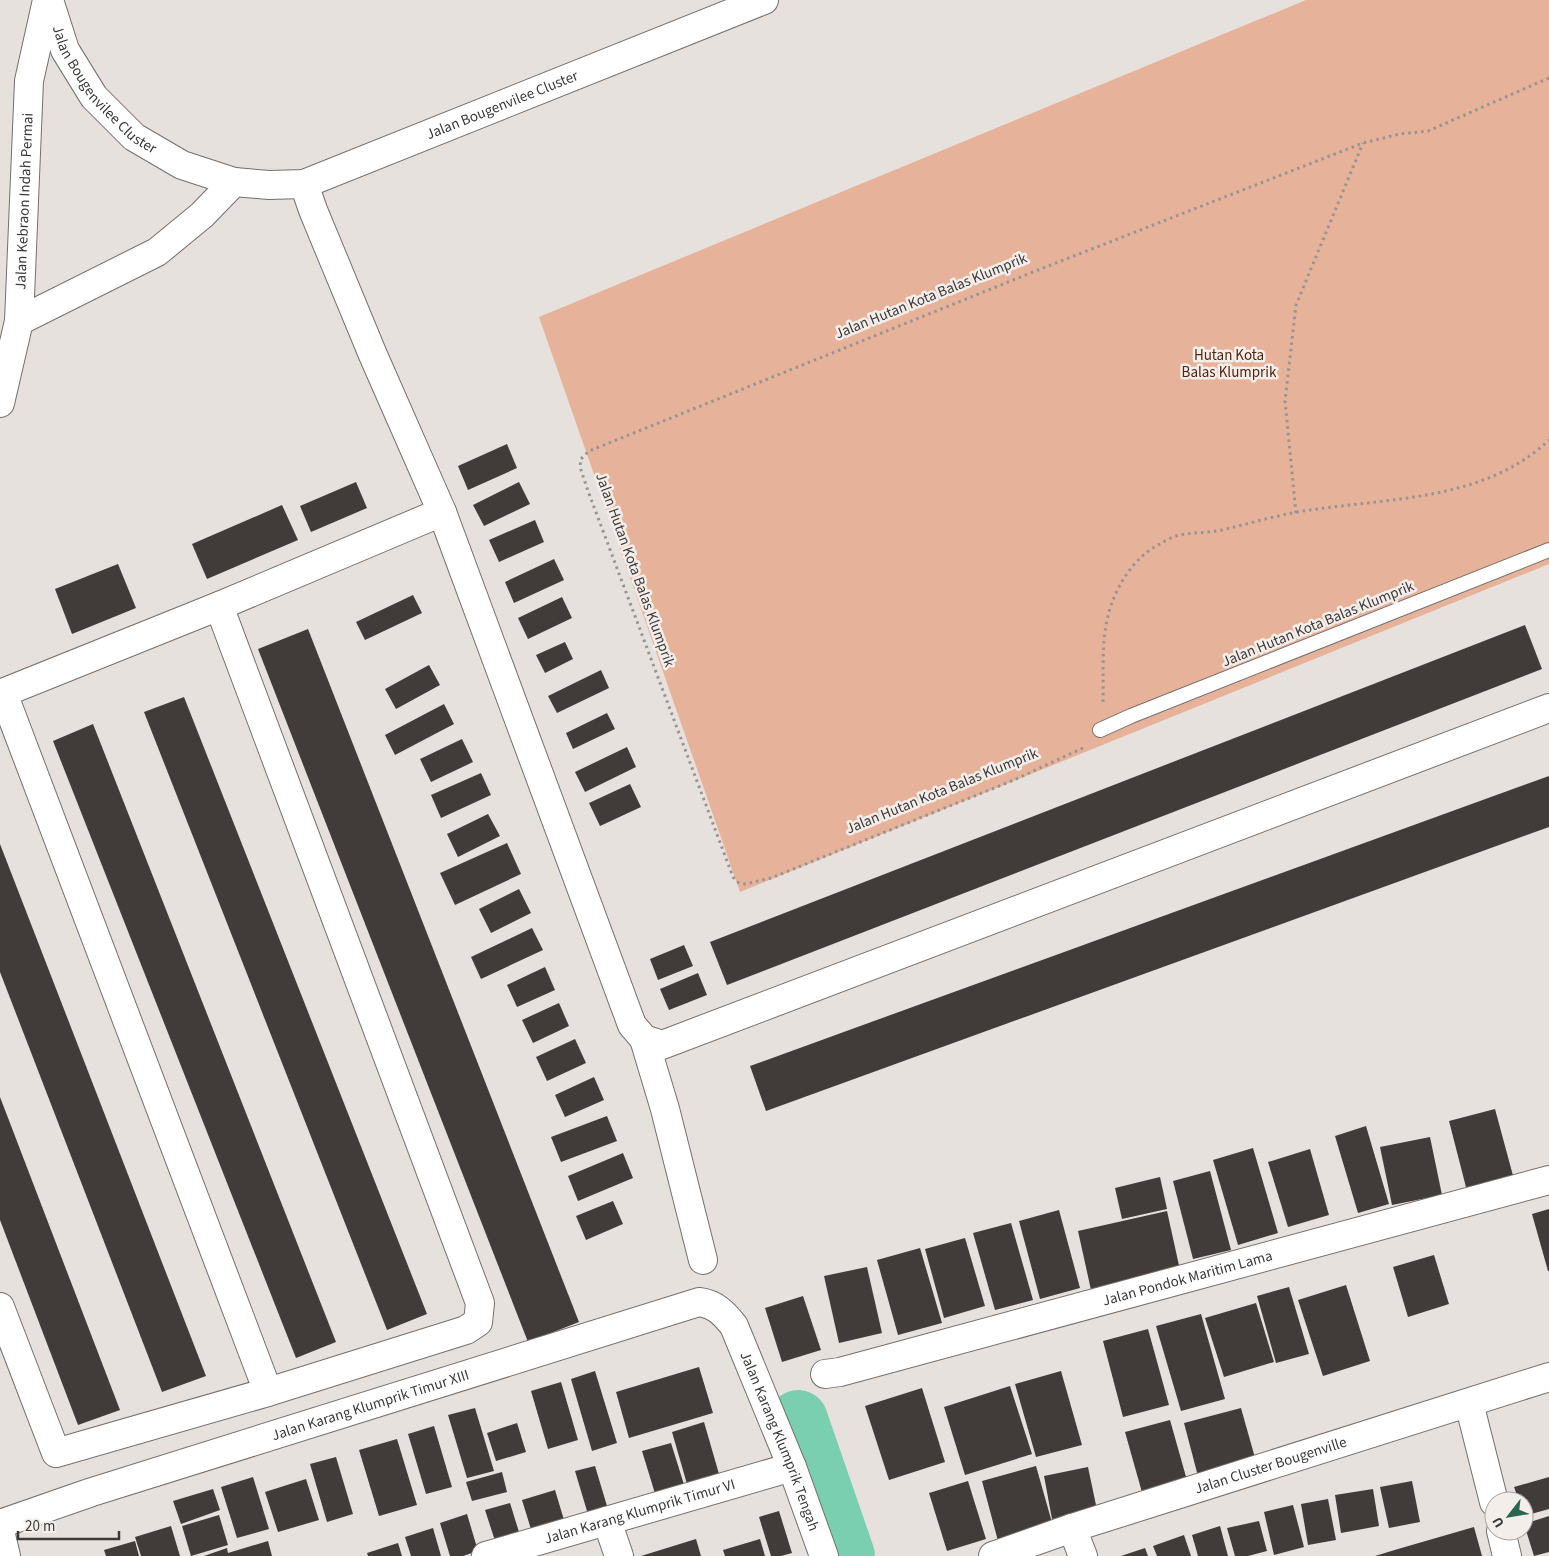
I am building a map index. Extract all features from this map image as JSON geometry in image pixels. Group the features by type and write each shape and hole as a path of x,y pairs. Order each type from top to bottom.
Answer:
{"street":[{"name":"Jalan Bougenvilee Cluster","path":"48,0 65,50 94,98 134,137 182,165 234,182 269,185 304,184 764,0"},
{"name":"Jalan Kebraon Indah Permai","path":"0,403 19,321 29,80 48,0"},
{"path":"19,321 156,252 202,215 234,182"},
{"path":"304,184 373,355 442,512 632,1025 644,1039 665,1109 704,1260"},
{"path":"268,1392 1,693 219,606 442,512"},
{"path":"0,1307 56,1453 268,1392 466,1330 478,1322 480,1303 219,606"},
{"path":"644,1039 662,1046 1549,708"},
{"name":"Jalan Pondok Maritim Lama","path":"825,1374 840,1372 1549,1180"},
{"name":"Jalan Karang Klumprik Timur XIII","path":"0,1524 92,1492 699,1302 710,1303 724,1313 734,1326"},
{"name":"Jalan Karang Klumprik Tengah","path":"734,1326 792,1467 824,1556"},
{"name":"Jalan Cluster Bougenville","path":"993,1556 1072,1528 1549,1378"},
{"path":"1469,1403 1491,1491"},
{"name":"Jalan Karang Klumprik Timur VI","path":"486,1556 539,1549 607,1521 792,1467"},
{"path":"607,1521 619,1556"},
{"path":"1072,1528 1083,1556"},
{"path":"0,1531 6,1556"},
{"path":"1503,1541 1507,1556"}],"lane":[{"name":"Jalan Hutan Kota Balas Klumprik","path":"1100,730 1130,716 1549,550"}],"path":[{"name":"Jalan Hutan Kota Balas Klumprik","path":"1100,730 1099,734 1089,744 1014,780 771,878 745,884 737,882 733,876 655,672 588,491 581,470 580,460 589,451 1038,270 1363,143 1400,134 1428,131 1549,78"},
{"path":"1296,513 1285,401 1296,305 1363,143"},
{"path":"1100,730 1102,719 1102,645 1108,613 1117,590 1130,570 1143,555 1158,544 1180,535 1215,531 1296,513 1462,488 1494,477 1538,451 1549,440"}],"green space":[{"name":"Hutan Kota Balas Klumprik","path":"1306,0 1549,0 1549,564 740,892 539,317"}],"building":[{"path":"507,444 517,468 468,490 458,466"},
{"path":"356,482 367,508 311,532 300,506"},
{"path":"519,482 530,504 484,526 473,505"},
{"path":"282,505 298,540 207,579 192,544"},
{"path":"535,520 544,542 499,562 489,540"},
{"path":"554,559 564,580 514,603 505,582"},
{"path":"118,564 136,608 72,634 55,589"},
{"path":"413,595 422,613 365,640 356,622"},
{"path":"562,597 572,618 528,639 518,618"},
{"path":"1525,625 1542,669 727,985 710,942"},
{"path":"308,629 579,1322 528,1342 258,649"},
{"path":"565,642 573,659 545,673 536,655"},
{"path":"429,665 440,685 396,709 385,689"},
{"path":"601,670 609,688 557,713 548,696"},
{"path":"184,697 427,1314 387,1330 144,712"},
{"path":"444,704 454,724 395,755 385,735"},
{"path":"607,713 615,729 573,749 566,733"},
{"path":"93,724 336,1342 296,1358 53,741"},
{"path":"462,739 473,762 431,782 420,759"},
{"path":"627,747 636,767 585,792 575,772"},
{"path":"481,773 491,795 441,818 431,795"},
{"path":"1549,776 1549,827 766,1111 750,1066"},
{"path":"630,784 641,807 600,826 589,803"},
{"path":"488,814 500,836 458,857 447,834"},
{"path":"507,843 521,874 455,905 440,873"},
{"path":"0,844 206,1376 162,1392 0,972"},
{"path":"519,889 531,913 491,933 479,909"},
{"path":"532,928 543,950 481,979 471,957"},
{"path":"684,945 693,966 658,980 650,959"},
{"path":"545,967 555,990 517,1007 507,985"},
{"path":"698,973 707,995 669,1010 660,989"},
{"path":"559,1003 569,1026 533,1043 522,1020"},
{"path":"575,1039 586,1063 547,1081 536,1057"},
{"path":"594,1077 604,1100 565,1117 555,1095"},
{"path":"0,1097 120,1410 78,1425 0,1220"},
{"path":"1495,1109 1515,1183 1468,1195 1449,1121"},
{"path":"607,1116 617,1141 561,1162 551,1137"},
{"path":"1366,1126 1389,1204 1358,1213 1335,1136"},
{"path":"1430,1137 1442,1195 1392,1205 1380,1147"},
{"path":"1253,1148 1278,1233 1238,1245 1213,1160"},
{"path":"1310,1149 1329,1215 1288,1227 1268,1162"},
{"path":"623,1153 633,1178 578,1201 568,1176"},
{"path":"1210,1171 1231,1250 1193,1259 1173,1181"},
{"path":"1160,1177 1167,1209 1122,1219 1115,1188"},
{"path":"613,1201 623,1224 586,1240 576,1216"},
{"path":"1549,1209 1549,1271 1548,1271 1532,1214"},
{"path":"1059,1210 1080,1288 1040,1299 1019,1221"},
{"path":"1167,1211 1180,1270 1091,1290 1078,1231"},
{"path":"1011,1223 1033,1300 995,1310 973,1233"},
{"path":"965,1238 985,1306 944,1318 925,1249"},
{"path":"920,1248 942,1323 898,1335 877,1260"},
{"path":"1434,1255 1449,1304 1408,1317 1393,1267"},
{"path":"867,1267 882,1333 839,1343 824,1276"},
{"path":"1346,1285 1370,1361 1323,1376 1298,1300"},
{"path":"1289,1287 1309,1354 1276,1363 1257,1296"},
{"path":"803,1296 821,1350 782,1362 765,1308"},
{"path":"1256,1303 1274,1362 1224,1377 1205,1318"},
{"path":"1201,1314 1225,1399 1181,1411 1156,1326"},
{"path":"1148,1329 1169,1405 1123,1417 1103,1341"},
{"path":"699,1367 713,1413 629,1438 616,1392"},
{"path":"595,1371 617,1443 592,1451 571,1379"},
{"path":"1061,1371 1082,1445 1036,1457 1015,1384"},
{"path":"561,1382 578,1440 548,1449 531,1391"},
{"path":"1010,1386 1032,1454 965,1475 944,1407"},
{"path":"922,1388 945,1462 889,1480 865,1406"},
{"path":"475,1408 494,1471 467,1478 448,1415"},
{"path":"1241,1408 1257,1465 1199,1480 1184,1423"},
{"path":"1170,1420 1188,1484 1143,1496 1125,1432"},
{"path":"704,1422 721,1481 689,1491 672,1432"},
{"path":"517,1423 526,1452 496,1461 487,1433"},
{"path":"434,1426 452,1487 426,1494 408,1434"},
{"path":"397,1439 417,1505 379,1516 359,1450"},
{"path":"671,1443 686,1491 657,1500 642,1451"},
{"path":"336,1457 353,1514 327,1522 310,1464"},
{"path":"595,1466 610,1516 590,1521 575,1471"},
{"path":"1036,1466 1053,1526 998,1541 982,1481"},
{"path":"1088,1467 1097,1510 1052,1519 1044,1476"},
{"path":"502,1472 507,1492 472,1501 466,1482"},
{"path":"253,1477 269,1529 237,1538 221,1487"},
{"path":"1549,1477 1549,1509 1534,1513 1534,1491 1515,1491 1514,1487"},
{"path":"306,1479 319,1520 278,1532 265,1492"},
{"path":"968,1481 986,1539 947,1551 929,1493"},
{"path":"1412,1481 1420,1522 1389,1528 1380,1487"},
{"path":"213,1489 220,1510 181,1524 173,1501"},
{"path":"1373,1489 1379,1526 1341,1533 1335,1495"},
{"path":"555,1490 567,1530 534,1539 522,1500"},
{"path":"1328,1499 1336,1540 1308,1545 1301,1504"},
{"path":"510,1503 523,1545 499,1553 485,1510"},
{"path":"1293,1505 1304,1547 1274,1555 1264,1512"},
{"path":"779,1511 792,1553 771,1556 759,1517"},
{"path":"467,1514 478,1551 463,1556 450,1556 440,1523"},
{"path":"219,1515 228,1545 191,1556 182,1526"},
{"path":"1549,1516 1549,1552 1534,1556 1529,1541 1534,1541 1534,1521"},
{"path":"1259,1521 1267,1551 1248,1556 1235,1556 1227,1528"},
{"path":"171,1526 180,1556 141,1556 135,1537"},
{"path":"1220,1526 1228,1556 1198,1556 1192,1535"},
{"path":"1474,1527 1482,1556 1375,1556 1398,1549"},
{"path":"433,1528 441,1556 411,1556 405,1537"},
{"path":"1184,1535 1191,1556 1157,1556 1153,1546"},
{"path":"696,1539 701,1556 641,1556"},
{"path":"760,1539 765,1556 725,1556 723,1550"},
{"path":"135,1541 139,1556 106,1556 104,1550"},
{"path":"268,1541 272,1556 204,1556 227,1548 228,1553"},
{"path":"398,1543 402,1556 368,1556 367,1553"},
{"path":"1145,1548 1148,1556 1121,1556"}],"waterway":[{"path":"798,1420 845,1556"}]}
